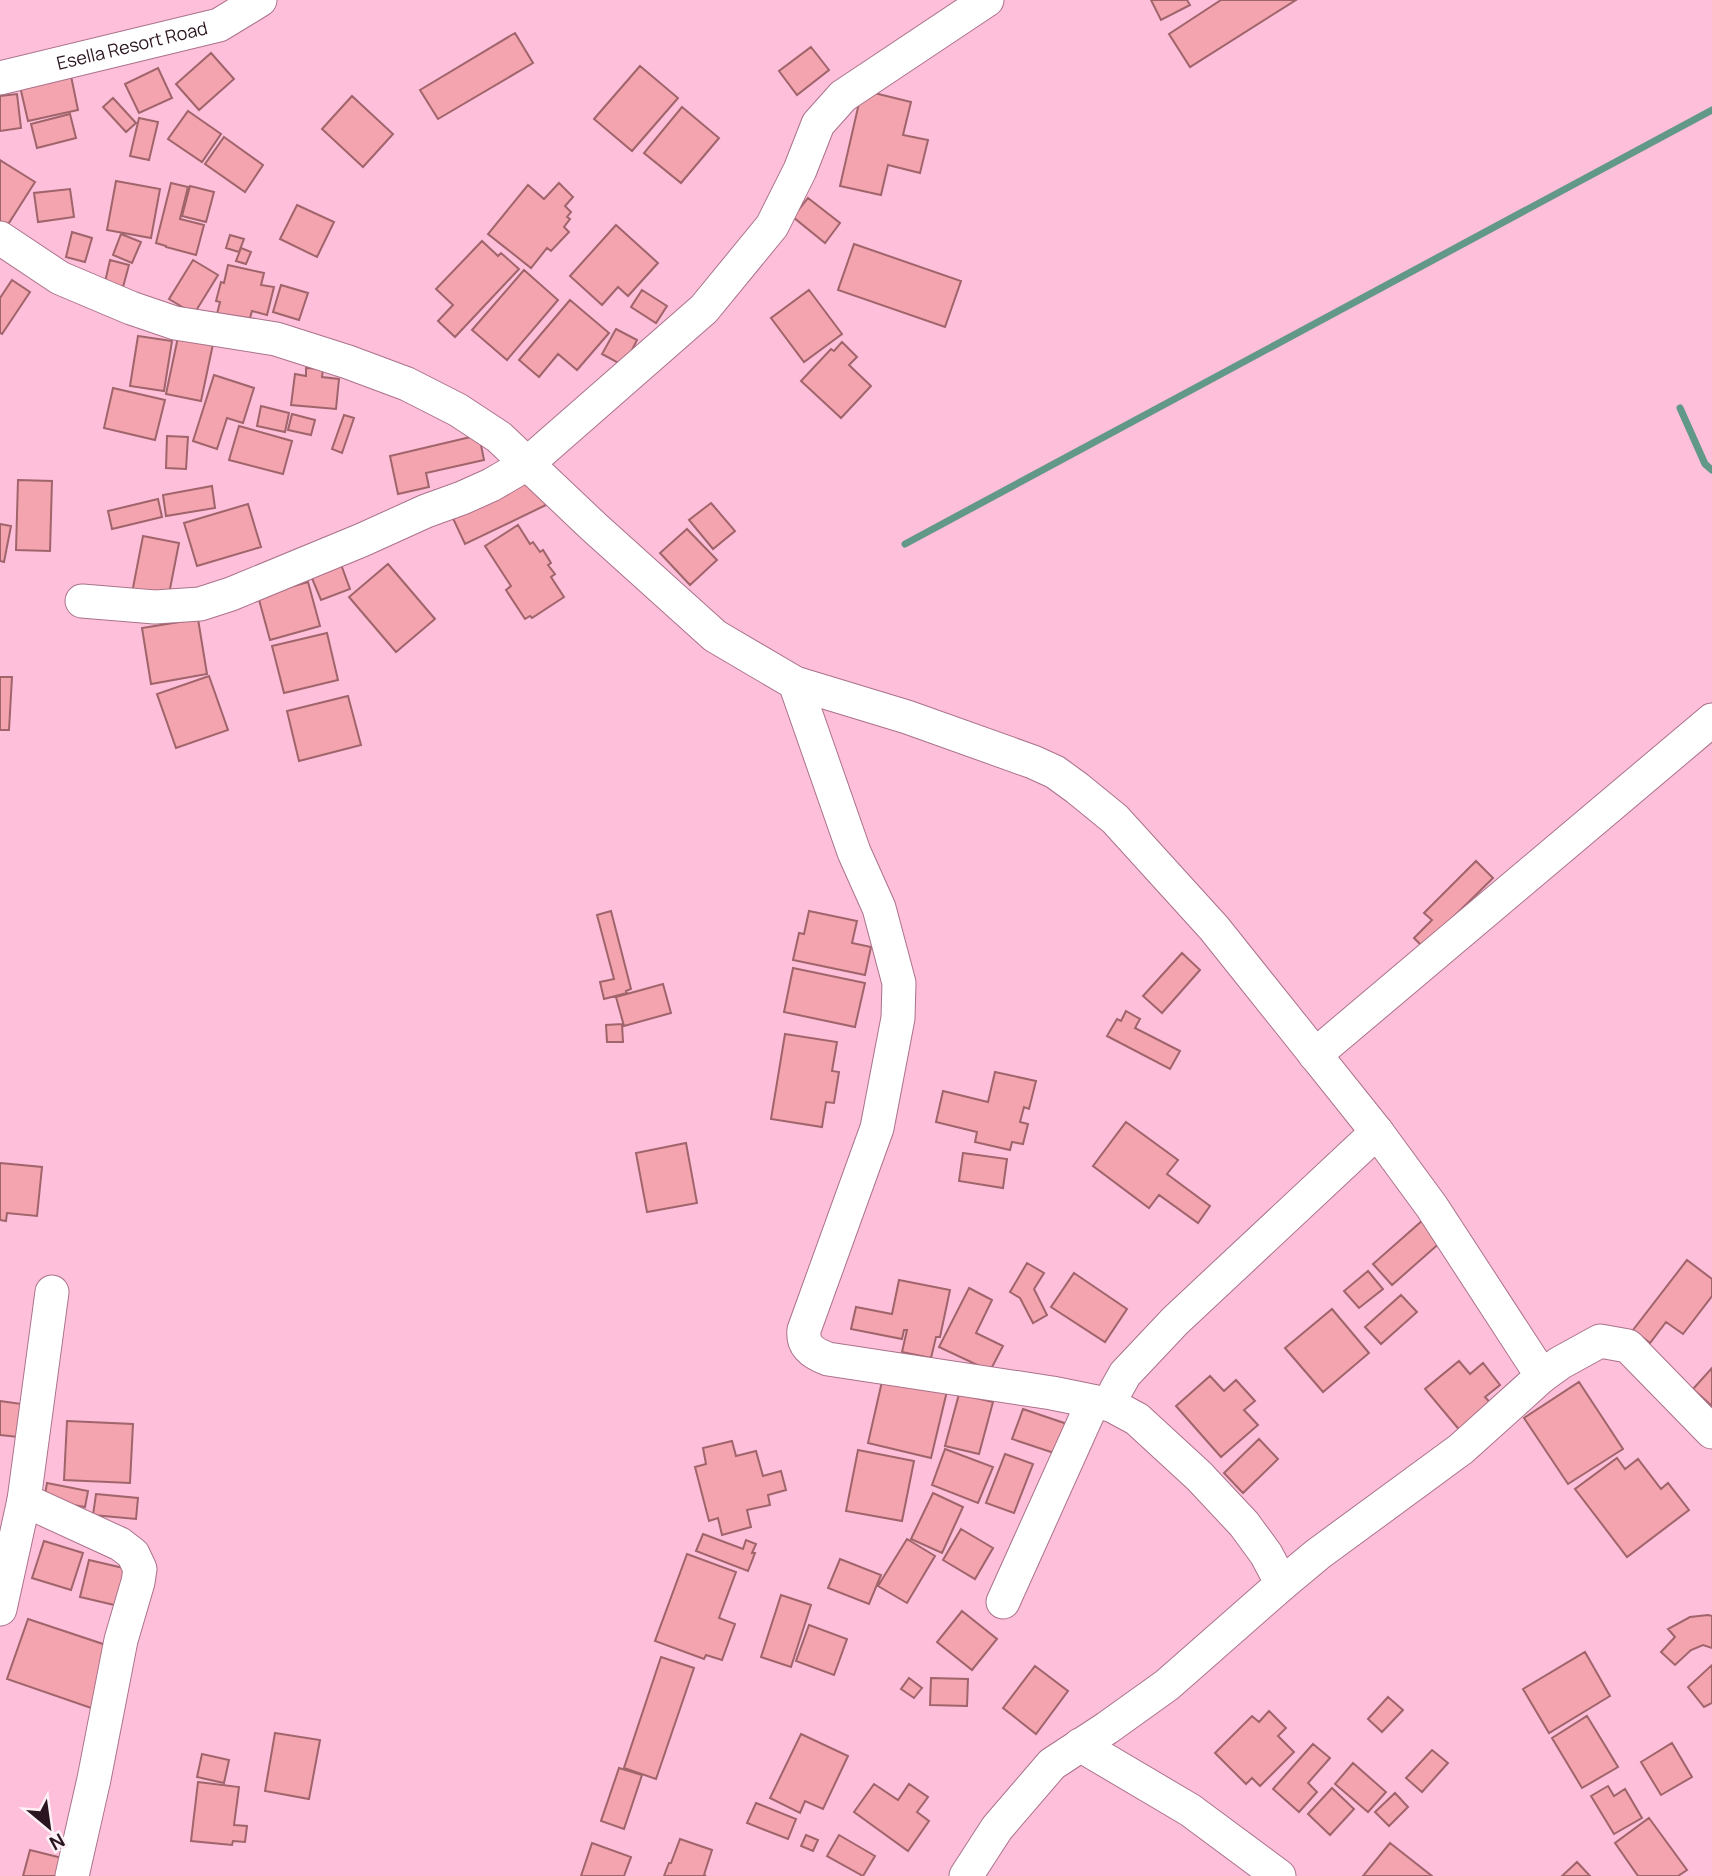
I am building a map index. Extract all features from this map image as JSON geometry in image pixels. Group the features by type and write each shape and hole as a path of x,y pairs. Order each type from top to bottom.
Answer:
{"street":[{"name":"Esella Resort Road","path":"0,78 219,26 260,0"},
{"path":"82,601 155,607 200,604 243,589 462,498 527,464 704,309 772,226 800,170 818,124 843,96 987,0"},
{"path":"0,238 60,278 131,308 175,323 276,339 407,384 458,410 499,437 715,636 795,683 907,717 1033,762 1066,780 1115,819 1214,928 1377,1132 1432,1207 1542,1376"},
{"path":"795,683 854,852 879,908 899,983 898,1018 877,1128 808,1317 803,1338 808,1348 828,1359 1102,1403 1137,1419 1199,1476 1244,1524 1266,1554 1282,1584"},
{"path":"1315,1055 1712,720"},
{"path":"1003,1602 1102,1403 1116,1390 1125,1374 1167,1330 1377,1132"},
{"path":"0,1609 24,1500 52,1292"},
{"path":"966,1876 997,1828 1052,1764 1167,1685 1282,1584 1461,1449 1560,1363 1600,1341 1628,1346 1712,1432"},
{"path":"24,1500 120,1544 133,1554 140,1569 121,1640 72,1876"},
{"path":"1080,1745 1190,1810 1279,1876"}],"building":[{"path":"1151,0 1187,0 1190,5 1161,20"},
{"path":"1221,0 1296,0 1190,67 1169,34"},
{"path":"515,33 533,63 438,119 420,90"},
{"path":"811,47 829,70 797,95 779,71"},
{"path":"211,53 234,79 199,110 176,84"},
{"path":"640,66 678,98 632,151 594,119"},
{"path":"158,68 172,98 139,113 125,84"},
{"path":"70,71 78,110 28,121 19,82"},
{"path":"862,90 911,102 903,135 928,140 920,173 888,165 881,195 840,186"},
{"path":"17,94 21,128 0,131 0,96"},
{"path":"352,96 393,134 363,167 322,129"},
{"path":"113,98 136,123 126,132 103,107"},
{"path":"682,107 719,138 681,183 644,153"},
{"path":"188,111 221,134 202,162 168,139"},
{"path":"70,114 76,138 37,148 31,124"},
{"path":"139,118 158,122 149,160 130,156"},
{"path":"224,137 263,165 245,192 205,164"},
{"path":"0,160 35,182 7,226 0,221"},
{"path":"116,181 160,189 151,238 107,230"},
{"path":"171,183 188,187 180,219 204,225 196,255 156,243"},
{"path":"559,183 573,197 565,206 571,212 564,227 569,232 551,251 547,248 531,268 488,234 528,185 544,199"},
{"path":"190,186 214,192 206,222 182,216"},
{"path":"70,189 74,217 38,222 34,193"},
{"path":"808,198 840,223 825,243 793,217"},
{"path":"297,205 334,222 317,257 280,239"},
{"path":"616,225 658,263 628,296 618,287 602,305 570,276"},
{"path":"72,232 92,238 85,262 66,257"},
{"path":"121,234 141,242 132,263 113,255"},
{"path":"230,235 244,239 239,252 226,248"},
{"path":"482,241 498,256 501,253 519,269 455,337 438,321 453,305 436,289"},
{"path":"854,244 961,281 945,327 838,290"},
{"path":"241,248 251,252 246,264 236,261"},
{"path":"110,260 129,265 123,287 105,282"},
{"path":"193,260 218,275 194,314 169,299"},
{"path":"228,265 264,273 261,285 274,287 267,315 252,311 248,325 216,318 220,302 216,301"},
{"path":"524,270 558,300 507,360 472,330"},
{"path":"12,280 30,292 2,334 0,298"},
{"path":"281,285 308,293 299,320 273,312"},
{"path":"642,290 667,306 656,323 631,307"},
{"path":"809,290 842,334 804,362 771,318"},
{"path":"570,300 609,333 577,370 558,354 539,377 519,360"},
{"path":"616,329 637,340 624,366 602,354"},
{"path":"138,336 172,341 164,391 130,386"},
{"path":"178,337 213,344 201,401 166,394"},
{"path":"842,342 857,357 849,365 871,386 841,418 801,381 831,349 834,351"},
{"path":"306,368 323,369 322,377 339,379 336,409 291,405 295,374 306,376"},
{"path":"214,375 254,388 243,423 227,418 217,449 193,441"},
{"path":"113,388 165,400 155,440 104,428"},
{"path":"261,406 289,413 285,432 257,426"},
{"path":"292,414 315,420 311,435 288,430"},
{"path":"344,415 354,418 342,453 332,449"},
{"path":"239,426 292,441 283,474 229,460"},
{"path":"479,435 484,460 426,473 429,487 398,494 390,456"},
{"path":"167,436 188,437 186,469 166,468"},
{"path":"530,473 546,505 465,544 450,512"},
{"path":"18,480 52,481 50,551 16,550"},
{"path":"212,486 215,508 166,516 163,495"},
{"path":"158,499 162,517 112,529 108,511"},
{"path":"711,503 735,531 713,549 689,520"},
{"path":"248,504 261,547 197,566 184,523"},
{"path":"0,524 11,526 4,562 0,561"},
{"path":"518,525 530,544 533,542 540,552 543,550 551,563 548,565 555,574 551,577 564,597 532,618 530,616 525,619 506,590 511,586 485,546"},
{"path":"687,529 717,560 690,585 660,553"},
{"path":"143,536 179,543 168,599 132,593"},
{"path":"339,559 350,589 321,600 309,571"},
{"path":"388,564 435,619 396,652 349,597"},
{"path":"308,582 320,626 270,640 258,596"},
{"path":"198,619 207,674 151,684 142,628"},
{"path":"327,633 338,680 284,693 272,646"},
{"path":"209,676 228,730 176,748 157,694"},
{"path":"0,677 12,677 9,730 0,730"},
{"path":"348,696 361,745 299,761 287,711"},
{"path":"1476,861 1493,878 1423,947 1414,938 1432,920 1424,913"},
{"path":"611,911 631,989 626,991 627,993 604,999 600,982 614,979 597,915"},
{"path":"809,911 857,921 852,943 871,947 865,975 793,960 799,933 804,934"},
{"path":"1182,953 1200,970 1162,1013 1143,996"},
{"path":"793,968 865,983 855,1027 784,1012"},
{"path":"663,984 671,1013 624,1026 616,997"},
{"path":"1126,1011 1140,1019 1135,1028 1180,1051 1170,1069 1107,1036 1117,1019 1121,1021"},
{"path":"622,1024 623,1042 607,1042 606,1025"},
{"path":"785,1034 837,1042 832,1071 839,1072 834,1103 826,1102 822,1127 771,1119"},
{"path":"995,1072 1036,1081 1029,1109 1024,1107 1020,1122 1028,1124 1023,1144 1012,1142 1010,1150 975,1142 977,1132 936,1122 943,1091 988,1102"},
{"path":"1126,1122 1178,1160 1167,1174 1210,1206 1198,1223 1159,1195 1149,1208 1093,1166"},
{"path":"686,1143 697,1203 647,1212 636,1153"},
{"path":"963,1153 1007,1159 1003,1188 959,1181"},
{"path":"0,1163 42,1167 37,1216 7,1213 6,1221 0,1220"},
{"path":"1423,1220 1442,1241 1392,1285 1373,1264"},
{"path":"1687,1260 1712,1279 1712,1296 1683,1334 1666,1322 1650,1343 1633,1330"},
{"path":"1027,1263 1044,1273 1034,1289 1047,1315 1033,1323 1020,1298 1010,1292"},
{"path":"1368,1271 1383,1289 1359,1308 1344,1291"},
{"path":"1074,1273 1127,1309 1105,1342 1051,1307"},
{"path":"899,1280 950,1290 940,1337 936,1337 931,1358 902,1352 907,1330 904,1330 902,1339 851,1329 856,1307 892,1314"},
{"path":"969,1288 992,1300 976,1333 1003,1346 990,1371 939,1347"},
{"path":"1401,1295 1417,1312 1381,1344 1365,1327"},
{"path":"1332,1309 1369,1353 1323,1392 1285,1348"},
{"path":"1459,1361 1470,1374 1483,1363 1500,1385 1485,1397 1494,1407 1462,1433 1425,1389"},
{"path":"1712,1368 1712,1406 1693,1389"},
{"path":"1210,1376 1224,1391 1236,1380 1255,1401 1244,1410 1258,1425 1221,1457 1176,1406"},
{"path":"883,1377 947,1391 931,1458 868,1443"},
{"path":"1579,1382 1623,1449 1568,1484 1524,1418"},
{"path":"959,1394 993,1402 979,1454 945,1446"},
{"path":"0,1401 22,1404 18,1437 0,1435"},
{"path":"1023,1409 1070,1425 1060,1455 1012,1439"},
{"path":"67,1421 133,1424 130,1483 64,1480"},
{"path":"1259,1439 1278,1459 1243,1493 1224,1473"},
{"path":"732,1441 736,1456 756,1451 763,1476 781,1471 786,1490 768,1495 770,1505 747,1510 751,1527 722,1535 718,1518 709,1521 695,1467 706,1464 703,1448"},
{"path":"945,1449 993,1467 978,1503 932,1485"},
{"path":"858,1450 914,1461 902,1521 846,1511"},
{"path":"1005,1454 1033,1464 1014,1513 986,1503"},
{"path":"1617,1458 1625,1469 1638,1459 1661,1489 1668,1483 1689,1510 1627,1557 1575,1489"},
{"path":"47,1483 88,1491 85,1507 44,1500"},
{"path":"933,1493 963,1507 942,1553 911,1539"},
{"path":"96,1494 138,1498 136,1519 93,1515"},
{"path":"961,1529 993,1548 975,1579 943,1560"},
{"path":"703,1534 743,1549 746,1540 756,1544 748,1571 696,1551"},
{"path":"907,1539 935,1556 907,1603 878,1586"},
{"path":"44,1541 83,1553 71,1590 32,1578"},
{"path":"687,1554 736,1572 719,1618 735,1624 722,1660 706,1655 704,1659 655,1641"},
{"path":"840,1559 881,1575 869,1604 828,1588"},
{"path":"89,1560 132,1570 123,1607 80,1597"},
{"path":"781,1595 811,1605 791,1667 761,1657"},
{"path":"962,1611 997,1639 972,1670 937,1642"},
{"path":"1712,1616 1712,1648 1703,1645 1691,1650 1675,1665 1661,1652 1675,1637 1668,1629 1690,1617"},
{"path":"28,1619 115,1648 94,1709 7,1679"},
{"path":"809,1625 847,1639 834,1675 796,1661"},
{"path":"1585,1652 1610,1696 1549,1733 1523,1689"},
{"path":"661,1657 694,1668 656,1779 624,1768"},
{"path":"1712,1665 1712,1703 1704,1707 1688,1687"},
{"path":"1035,1666 1068,1691 1036,1734 1003,1708"},
{"path":"909,1678 922,1688 914,1698 901,1689"},
{"path":"931,1678 968,1679 967,1706 930,1705"},
{"path":"1388,1697 1403,1710 1382,1732 1368,1719"},
{"path":"1269,1711 1286,1728 1278,1736 1294,1752 1260,1786 1252,1778 1246,1784 1215,1753 1252,1716 1259,1722"},
{"path":"1587,1716 1618,1767 1582,1788 1552,1738"},
{"path":"275,1733 320,1740 309,1799 265,1791"},
{"path":"801,1734 848,1756 823,1809 805,1801 800,1813 770,1798"},
{"path":"1672,1743 1692,1777 1661,1795 1641,1762"},
{"path":"1313,1744 1330,1758 1308,1783 1317,1792 1299,1812 1273,1789"},
{"path":"1432,1750 1448,1763 1422,1792 1406,1778"},
{"path":"202,1754 229,1760 224,1783 197,1777"},
{"path":"1353,1763 1386,1792 1368,1812 1335,1784"},
{"path":"619,1768 642,1775 624,1829 601,1821"},
{"path":"198,1782 239,1787 234,1825 247,1826 245,1842 233,1841 232,1845 191,1841"},
{"path":"874,1784 898,1800 909,1784 928,1797 917,1812 929,1821 908,1851 854,1812"},
{"path":"1608,1786 1614,1796 1625,1789 1642,1818 1614,1834 1591,1796"},
{"path":"1332,1788 1354,1809 1330,1835 1308,1814"},
{"path":"1395,1793 1408,1807 1389,1826 1375,1812"},
{"path":"756,1803 796,1819 788,1839 747,1823"},
{"path":"1649,1818 1687,1870 1678,1876 1638,1876 1615,1843"},
{"path":"806,1835 818,1840 813,1851 801,1846"},
{"path":"839,1835 875,1856 863,1876 827,1856"},
{"path":"680,1839 712,1850 704,1875 706,1876 664,1876"},
{"path":"592,1843 631,1857 624,1876 581,1876"},
{"path":"1390,1843 1432,1876 1363,1876"},
{"path":"30,1850 66,1859 61,1876 23,1876"},
{"path":"1577,1862 1590,1876 1562,1876"}],"waterway":[{"path":"905,544 1712,110"},
{"path":"1680,408 1705,464 1712,470"}]}
